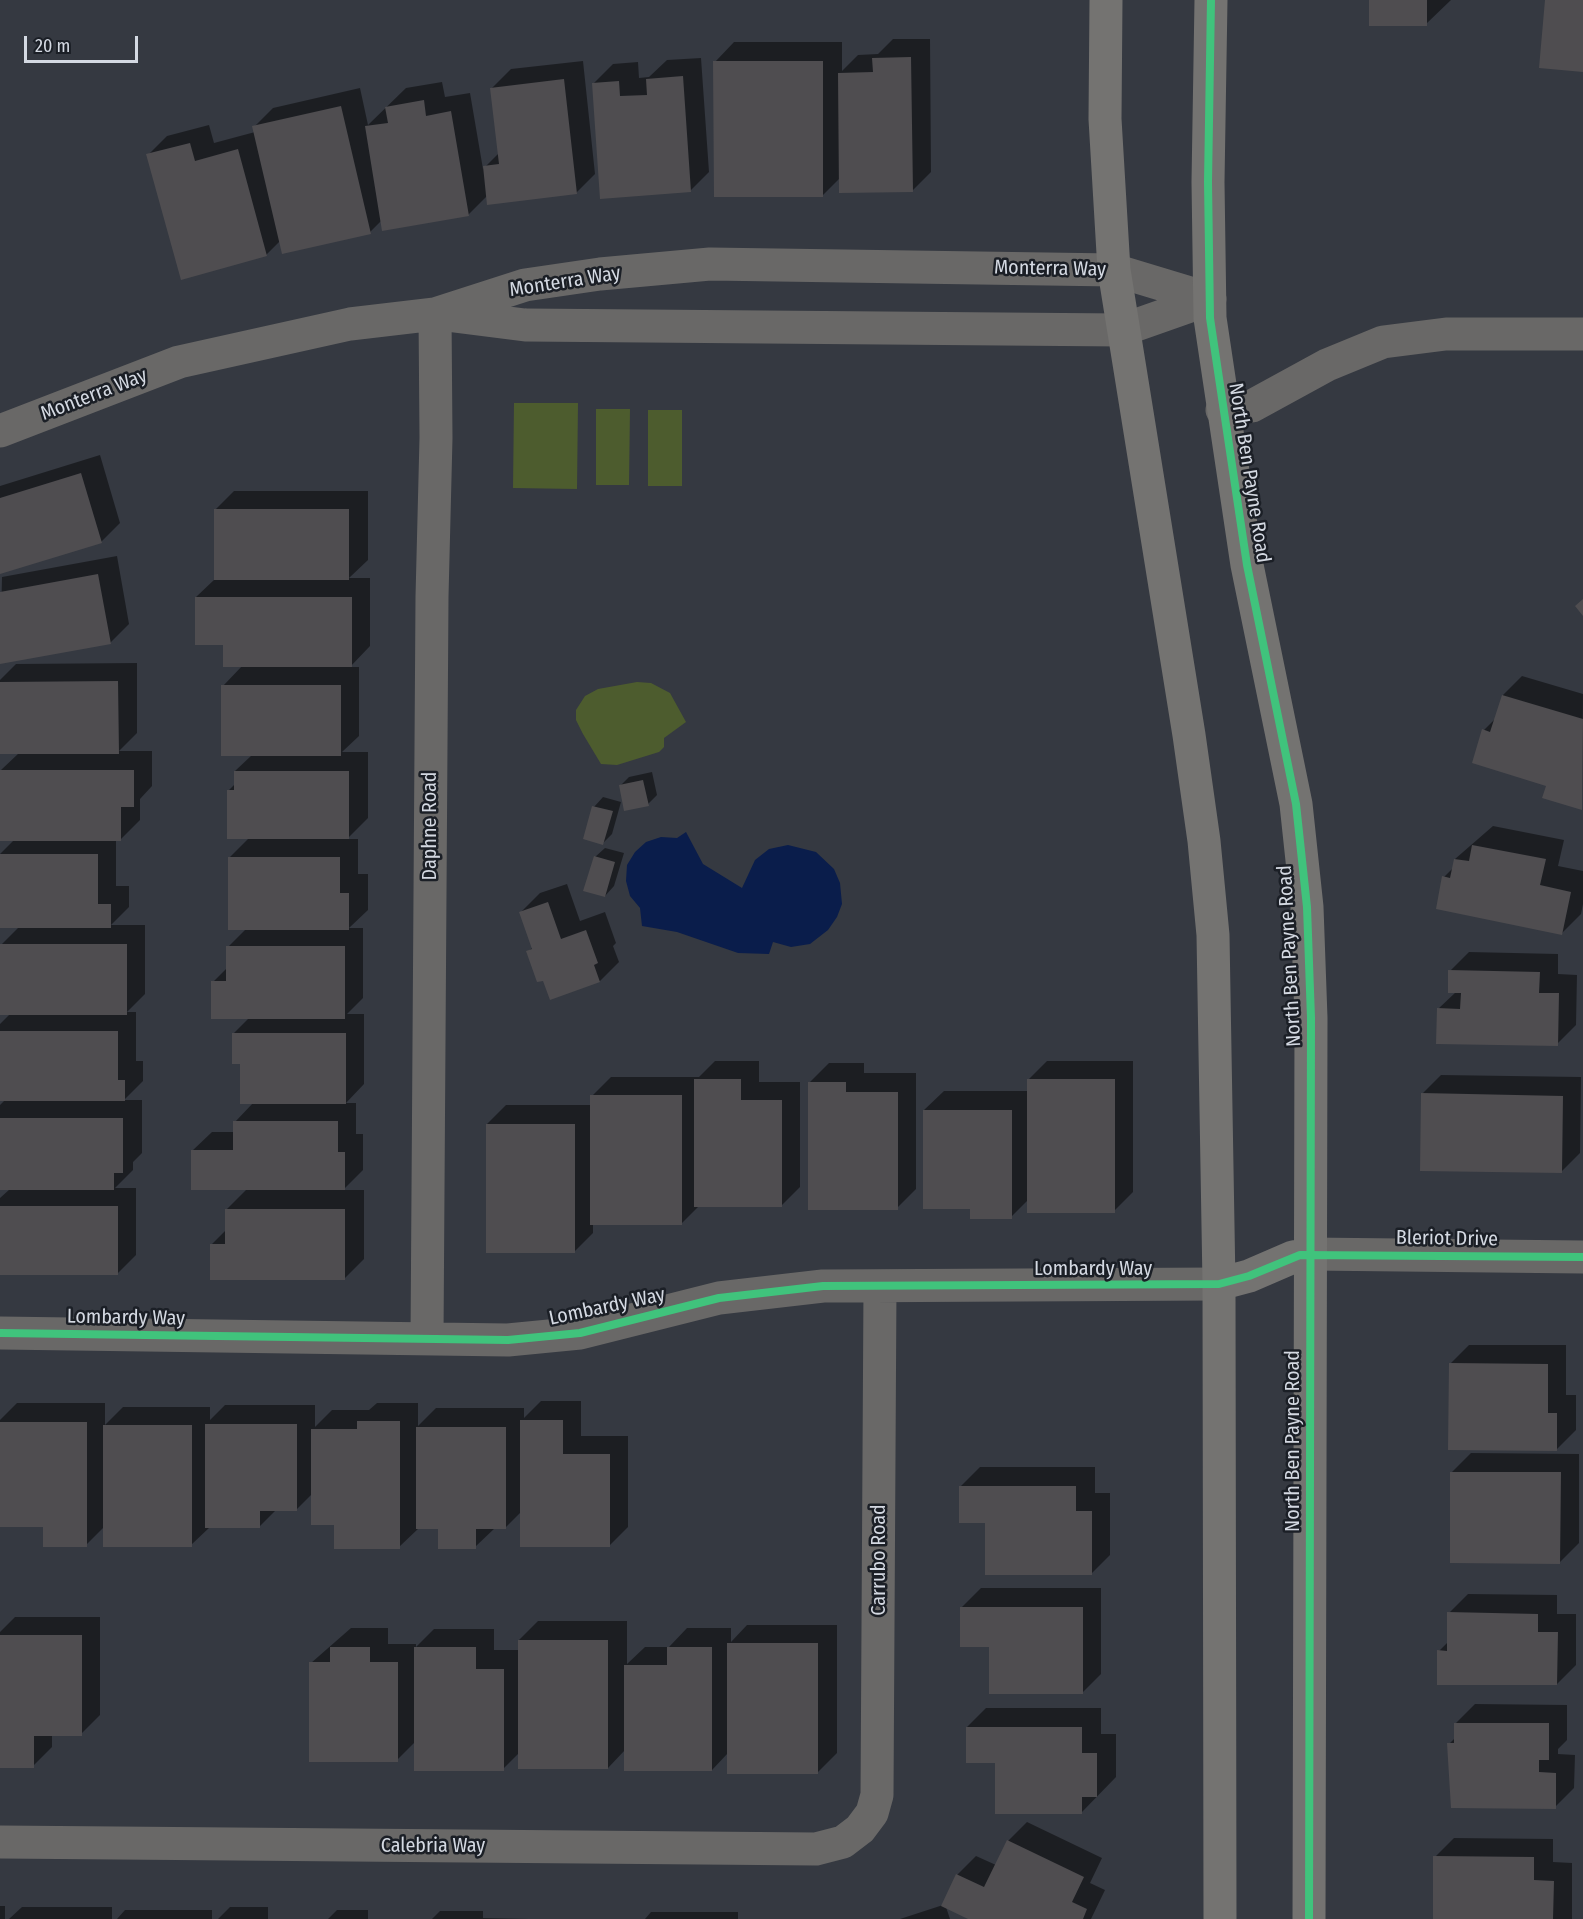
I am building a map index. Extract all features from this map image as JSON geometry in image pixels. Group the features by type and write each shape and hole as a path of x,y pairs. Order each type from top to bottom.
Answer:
{"street":[{"path":"1106,0 1105,119 1114,270 1204,841 1213,935 1219,1284 1220,1919"},
{"name":"North Ben Payne Road","path":"1211,0 1208,182 1210,318 1247,565 1298,816 1307,907 1311,1018 1309,1919"},
{"name":"Monterra Way","path":"0,431 179,362 350,324 435,314 525,285 600,274 710,264 1114,270 1210,299"},
{"name":"Monterra Way","path":"435,314 525,325 1122,330 1210,299"},
{"name":"Daphne Road","path":"427,1338 435,314"},
{"name":"North Ben Payne Road","path":"1222,410 1252,406 1327,365 1383,342 1446,334 1583,334"},
{"path":"1219,1284 1249,1276 1293,1257 1310,1254"},
{"name":"Bleriot Drive","path":"1310,1254 1583,1257"},
{"name":"Lombardy Way","path":"0,1333 546,1338 580,1333 719,1298 823,1286 1219,1284"},
{"name":"Carrubo Road","path":"860,1829 872,1813 878,1795 880,1286"},
{"name":"Calebria Way","path":"0,1842 816,1849 843,1842 860,1829"}],"green space":[{"path":"514,403 578,403 577,489 513,488"},
{"path":"596,409 630,409 629,485 596,485"},
{"path":"648,410 682,410 682,486 648,486"},
{"path":"637,682 651,683 670,693 686,722 664,738 664,747 659,752 617,765 601,764 576,720 576,710 585,696 598,689"}],"water":[{"path":"686,832 703,864 742,888 755,860 769,849 788,845 816,852 834,869 840,883 842,904 837,917 828,930 810,944 791,947 773,942 769,954 738,953 677,932 642,926 640,908 630,896 626,881 627,865 635,852 646,842 661,837 677,838"}],"building":[{"path":"1369,0 1427,0 1427,26 1369,26"},
{"path":"1545,0 1583,0 1583,72 1539,68"},
{"path":"911,57 913,192 839,193 838,73 873,72 872,58"},
{"path":"713,61 823,61 823,197 714,197"},
{"path":"683,76 691,192 600,199 592,83 619,81 620,96 647,95 646,79"},
{"path":"564,79 577,194 487,205 483,166 499,164 490,88"},
{"path":"424,100 426,116 451,111 469,216 382,231 365,126 388,123 385,107"},
{"path":"341,106 371,234 282,254 252,126"},
{"path":"190,143 195,161 238,149 267,256 181,280 146,154"},
{"path":"81,473 102,543 0,574 0,498"},
{"path":"214,509 349,509 349,580 214,580"},
{"path":"98,574 111,644 0,664 0,592"},
{"path":"195,597 352,597 352,667 223,667 223,645 195,645"},
{"path":"1583,599 1583,616 1575,606"},
{"path":"118,681 119,754 0,754 0,682"},
{"path":"221,685 341,685 341,756 221,756"},
{"path":"1502,695 1583,719 1582,810 1542,798 1546,786 1472,763 1482,729 1490,732"},
{"path":"0,770 134,770 134,807 121,807 121,841 0,841"},
{"path":"234,771 349,771 349,839 227,839 227,790 234,790"},
{"path":"643,780 649,806 624,811 619,785"},
{"path":"592,806 613,811 603,845 583,839"},
{"path":"1472,845 1546,859 1540,885 1571,892 1562,935 1436,909 1442,876 1450,878 1454,859 1469,861"},
{"path":"0,854 98,854 98,904 111,904 111,928 0,928"},
{"path":"594,856 615,862 605,897 583,891"},
{"path":"228,857 340,857 340,893 349,893 349,930 228,930"},
{"path":"548,902 561,939 586,930 598,963 594,965 600,982 550,1000 543,981 537,982 526,951 532,949 519,912"},
{"path":"0,944 127,944 127,1015 0,1015"},
{"path":"226,946 345,946 345,1019 211,1019 211,981 226,981"},
{"path":"1448,970 1540,972 1539,993 1559,993 1558,1046 1436,1044 1437,1008 1460,1009 1461,993 1448,993"},
{"path":"0,1031 118,1031 118,1080 125,1080 125,1101 0,1101"},
{"path":"232,1033 346,1033 346,1104 240,1104 240,1064 232,1064"},
{"path":"694,1079 741,1079 741,1100 782,1100 782,1207 694,1207"},
{"path":"1027,1079 1115,1079 1115,1213 1027,1213"},
{"path":"808,1082 846,1082 846,1092 898,1092 898,1210 808,1210"},
{"path":"1421,1093 1563,1096 1562,1173 1420,1171"},
{"path":"590,1095 682,1095 682,1225 590,1225"},
{"path":"923,1110 1012,1110 1012,1219 970,1219 970,1209 923,1209"},
{"path":"0,1118 123,1118 123,1173 114,1173 114,1190 0,1190"},
{"path":"233,1121 338,1121 338,1152 345,1152 345,1190 191,1190 191,1150 233,1150"},
{"path":"486,1124 575,1124 575,1253 486,1253"},
{"path":"0,1206 118,1206 118,1275 0,1275"},
{"path":"225,1209 345,1209 345,1280 210,1280 210,1244 225,1244"},
{"path":"1449,1363 1548,1364 1548,1413 1557,1413 1557,1451 1448,1450"},
{"path":"520,1420 563,1420 563,1454 610,1454 610,1547 520,1547"},
{"path":"357,1421 400,1421 400,1549 334,1549 334,1525 311,1525 311,1429 357,1429"},
{"path":"0,1422 87,1422 87,1547 43,1547 43,1527 0,1527"},
{"path":"205,1424 297,1424 297,1511 260,1511 260,1528 205,1528"},
{"path":"103,1425 192,1425 192,1547 103,1547"},
{"path":"416,1427 506,1427 506,1529 476,1529 476,1549 438,1549 438,1529 416,1529"},
{"path":"1450,1472 1561,1472 1560,1564 1450,1563"},
{"path":"959,1486 1076,1486 1076,1511 1092,1511 1092,1575 985,1575 985,1523 959,1523"},
{"path":"960,1607 1083,1607 1083,1694 989,1694 989,1647 960,1647"},
{"path":"1447,1612 1538,1614 1538,1632 1558,1632 1557,1685 1437,1685 1437,1650 1447,1651"},
{"path":"0,1635 82,1635 82,1736 34,1736 34,1768 0,1768"},
{"path":"518,1640 608,1640 608,1769 518,1769"},
{"path":"727,1643 818,1643 818,1774 727,1774"},
{"path":"330,1647 370,1647 370,1662 398,1662 398,1762 309,1762 309,1662 330,1662"},
{"path":"414,1647 476,1647 476,1669 504,1669 504,1771 414,1771"},
{"path":"667,1647 712,1647 712,1771 624,1771 624,1665 667,1665"},
{"path":"1454,1723 1549,1723 1549,1760 1539,1760 1539,1772 1556,1773 1556,1809 1451,1808 1447,1743 1454,1743"},
{"path":"966,1727 1082,1727 1082,1753 1097,1753 1097,1797 1082,1797 1082,1814 995,1814 995,1763 966,1763"},
{"path":"1007,1840 1084,1877 1072,1902 1087,1909 1083,1919 968,1919 941,1906 956,1874 984,1887"},
{"path":"1433,1856 1534,1857 1534,1880 1554,1881 1553,1919 1433,1919"}],"cycle path":[{"path":"1211,0 1208,182 1210,318 1247,565 1296,804 1307,907 1311,1018 1309,1919"},
{"path":"0,1333 508,1340 580,1333 719,1298 823,1286 1219,1284 1249,1276 1300,1255 1583,1257"}]}
